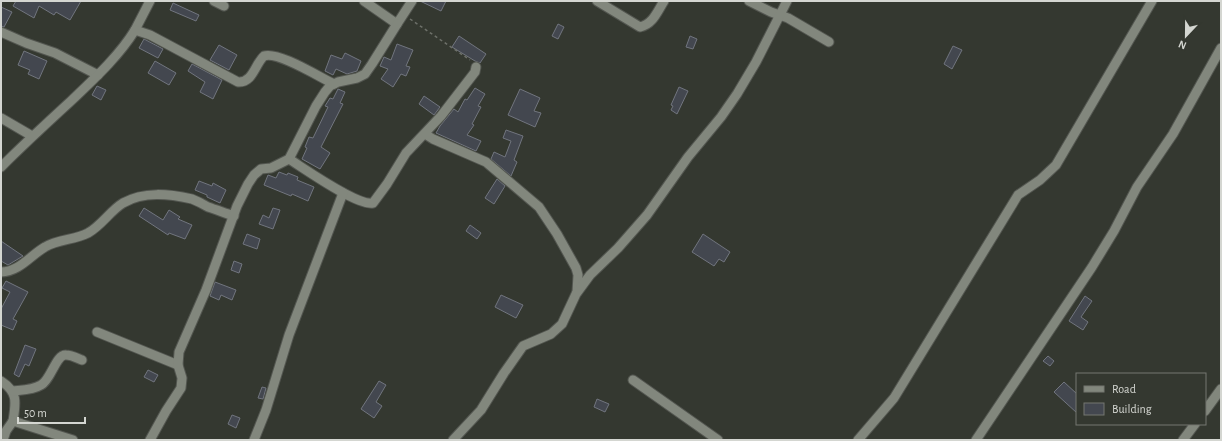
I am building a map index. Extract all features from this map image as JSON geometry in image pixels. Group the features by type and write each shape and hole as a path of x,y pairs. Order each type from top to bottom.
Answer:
{"street":[{"path":"1,167 98,75 129,39 150,1"},
{"path":"214,1 224,6"},
{"path":"364,1 397,24"},
{"path":"150,440 181,388 182,378 178,365 179,352 206,290 234,216 248,184 254,175 261,169 271,168 289,159 316,106 325,92 330,86 338,82 358,78 365,74 412,1"},
{"path":"596,1 640,27 651,22 664,1"},
{"path":"749,1 771,12 788,18 830,42"},
{"path":"453,440 481,410 523,346 551,334 562,324 576,294 590,275 618,248 647,215 688,157 722,116 756,62 787,1"},
{"path":"858,440 894,398 1018,195 1040,180 1056,165 1152,1"},
{"path":"135,30 150,35 238,82 248,79 264,56 273,55 283,58 334,84"},
{"path":"1,32 55,53 98,75"},
{"path":"976,440 1092,267 1114,231 1137,187 1173,134 1221,48"},
{"path":"289,159 343,193 362,203 373,203 387,184 406,153 454,101 475,72 476,67"},
{"path":"1,118 32,136"},
{"path":"425,134 433,139 486,162 539,207 557,234 576,268 578,275 576,294"},
{"path":"254,440 266,410 289,335 343,193"},
{"path":"1,272 6,272 18,267 46,246 56,242 83,236 93,230 123,204 135,198 148,195 161,195 193,200 234,216"},
{"path":"97,332 178,365"},
{"path":"13,391 42,385 51,374 57,361 65,354 82,360"},
{"path":"633,380 718,440"},
{"path":"1,381 13,391 14,410 12,420 3,440"},
{"path":"1206,410 1221,389"},
{"path":"12,420 73,440"},
{"path":"1183,440 1194,425"}],"path":[{"path":"404,15 466,57 475,64 476,67"}],"building":[{"path":"16,1 81,1 70,20 56,12 54,15 39,6 34,18 13,6"},
{"path":"420,1 446,1 441,11"},
{"path":"173,3 199,15 196,21 170,10"},
{"path":"1,7 12,12 4,27 1,26"},
{"path":"558,24 564,27 558,39 552,36"},
{"path":"459,36 486,54 480,63 452,47"},
{"path":"690,36 697,39 693,49 686,47"},
{"path":"144,39 163,49 158,58 139,48"},
{"path":"397,44 413,50 406,66 410,67 406,76 401,74 393,87 381,79 388,69 380,66 384,57 391,60"},
{"path":"219,45 237,55 229,70 210,60"},
{"path":"953,46 962,50 952,69 944,64"},
{"path":"24,51 47,61 39,79 28,74 30,70 18,65"},
{"path":"345,53 361,61 357,71 347,74 336,69 333,75 325,71 331,55 342,59"},
{"path":"155,61 176,73 169,85 148,73"},
{"path":"192,64 222,80 213,99 200,92 205,82 188,71"},
{"path":"97,86 106,90 101,100 92,95"},
{"path":"679,87 688,91 677,114 671,110 673,106 671,105"},
{"path":"475,88 485,94 478,106 481,107 472,124 474,125 467,135 481,141 476,151 436,133 454,109 458,112 465,99 467,100"},
{"path":"338,89 345,92 340,103 343,104 321,147 330,153 320,169 302,159 307,148 305,147 309,137 313,138 328,107 325,106 330,98 333,99"},
{"path":"520,89 540,98 534,111 541,113 535,127 508,115"},
{"path":"424,96 440,107 434,115 419,104"},
{"path":"506,130 523,136 514,160 517,162 511,176 491,159 494,152 505,157 511,141 503,138"},
{"path":"279,172 287,175 288,173 298,177 297,180 314,187 308,201 264,185 268,175 276,178"},
{"path":"497,179 505,186 494,204 485,198"},
{"path":"199,181 212,186 213,183 226,190 220,203 195,190"},
{"path":"144,208 163,220 169,210 180,217 178,219 192,225 185,239 169,233 168,235 139,216"},
{"path":"273,208 280,210 273,229 259,224 263,215 269,218"},
{"path":"470,225 481,233 477,239 466,231"},
{"path":"247,234 260,239 257,249 243,244"},
{"path":"703,234 730,252 724,262 719,259 714,266 692,252"},
{"path":"1,241 23,256 8,265 1,261"},
{"path":"234,261 242,264 239,273 231,270"},
{"path":"6,281 28,292 13,319 17,321 13,330 1,325 1,309 10,292 2,288"},
{"path":"215,282 236,290 232,300 221,295 219,300 210,296"},
{"path":"501,295 523,305 516,318 495,307"},
{"path":"1085,296 1092,301 1081,317 1088,322 1083,330 1069,321"},
{"path":"25,345 36,349 29,366 25,364 19,377 14,374"},
{"path":"1048,356 1054,361 1050,366 1043,361"},
{"path":"148,370 158,375 154,382 144,377"},
{"path":"379,381 386,385 376,402 382,406 374,418 361,409"},
{"path":"1064,382 1076,393 1076,412 1054,392"},
{"path":"262,387 266,388 263,399 258,398"},
{"path":"597,399 609,404 605,412 594,407"},
{"path":"232,415 240,418 236,428 228,424"}]}
